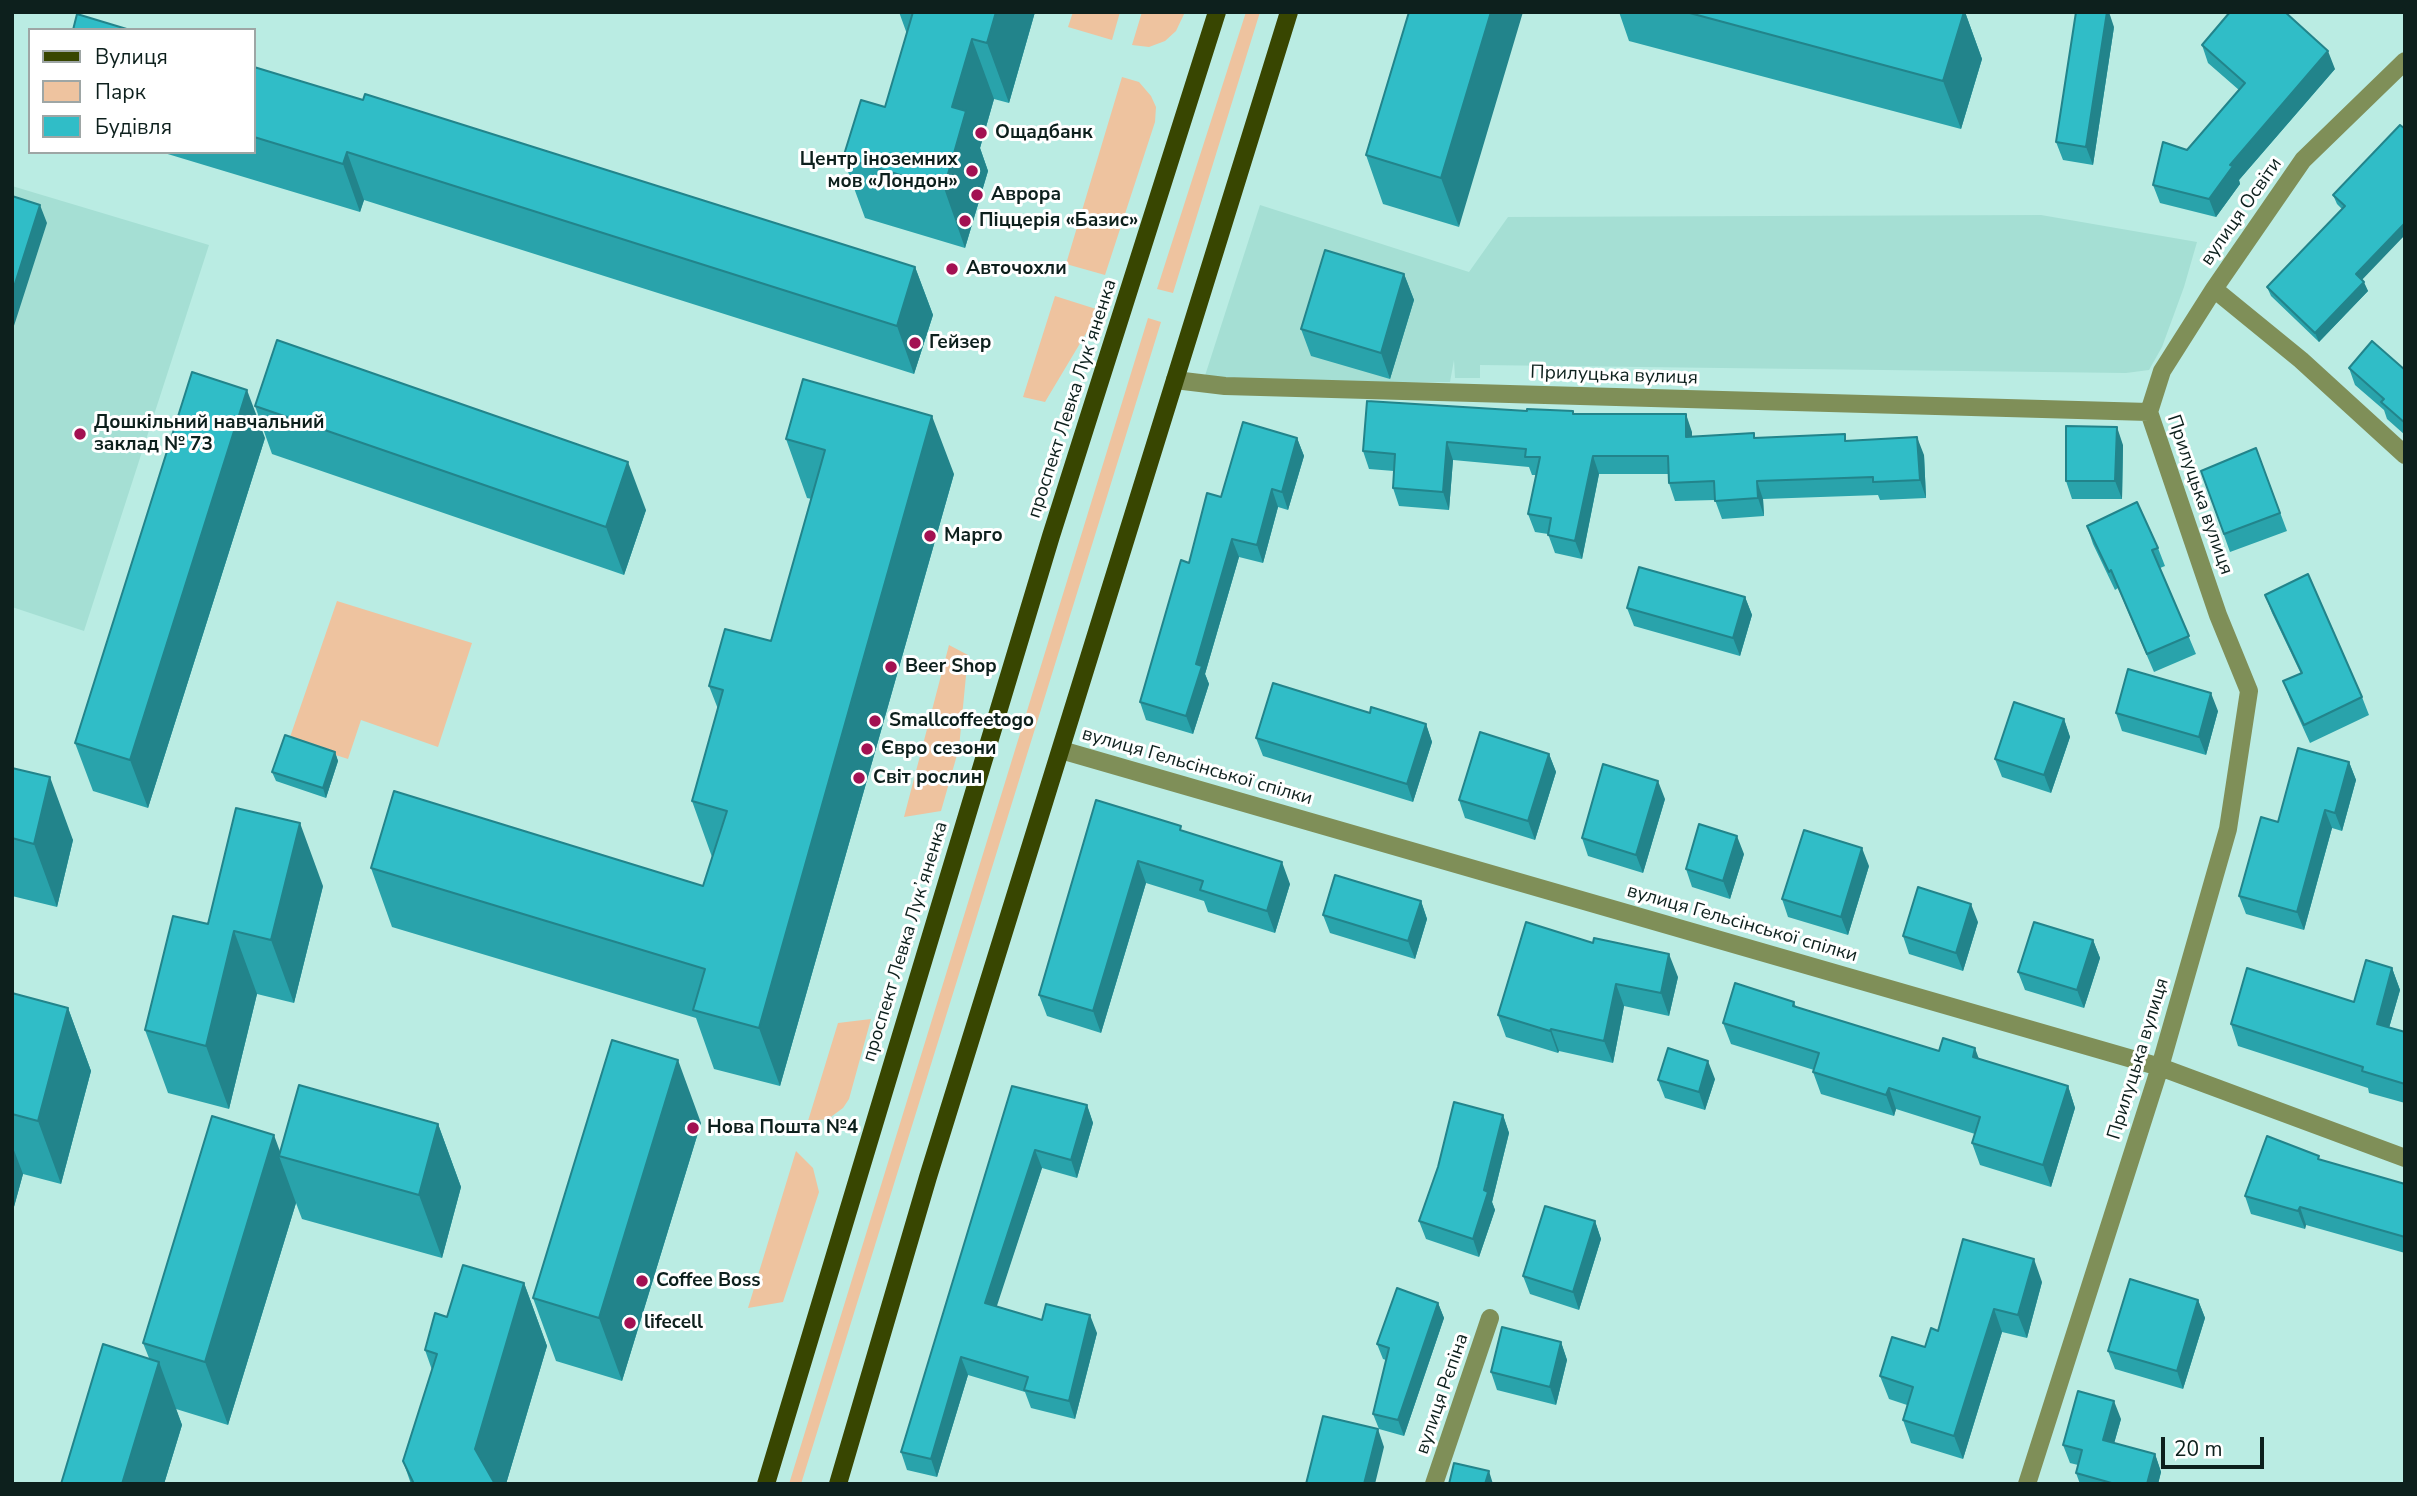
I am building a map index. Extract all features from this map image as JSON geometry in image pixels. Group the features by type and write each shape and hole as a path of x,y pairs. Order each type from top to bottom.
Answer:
{"main road":[{"name":"проспект Левка Лукʼяненка","path":"766,1484 1051,536 1217,12"},
{"path":"838,1484 928,1177 1289,12"}],"street":[{"name":"вулиця Освіти","path":"2149,412 2162,371 2214,289 2303,160 2405,61"},
{"path":"2214,289 2301,360 2405,455"},
{"name":"Прилуцька вулиця","path":"1175,380 1225,386 2149,412 2218,615 2249,691 2228,829 2160,1067 2026,1484"},
{"name":"вулиця Гельсінської спілки","path":"1060,750 2160,1067 2405,1158"},
{"name":"вулиця Рєпіна","path":"1434,1484 1490,1318"}],"shaded area":[{"name":"Дошкільний навчальний заклад № 73","path":"12,186 209,245 84,631 12,607"},
{"path":"1260,205 1469,272 1508,217 2041,215 2197,242 2162,347 2149,370 2126,373 1480,365 1480,378 1455,378 1454,360 1450,382 1202,385"}],"green space":[{"path":"1073,12 1120,12 1112,40 1068,27"},
{"path":"1142,12 1185,12 1176,31 1165,41 1149,47 1132,45"},
{"path":"1246,12 1260,12 1173,293 1157,289"},
{"path":"1122,77 1139,82 1151,96 1156,107 1155,122 1105,275 1066,264"},
{"path":"1055,296 1096,309 1091,325 1045,402 1023,397"},
{"path":"1148,318 1161,322 801,1484 789,1484"},
{"path":"337,601 472,643 438,747 361,720 348,759 289,740"},
{"path":"949,645 968,655 959,748 941,811 904,817"},
{"path":"871,1019 849,1099 843,1108 828,1119 808,1121 838,1023"},
{"path":"796,1151 813,1168 819,1192 783,1302 748,1308"}],"building":[{"path":"913,12 996,12 987,43 972,39 952,107 966,111 944,188 843,158 861,100 885,107"},
{"path":"1409,12 1491,12 1441,178 1366,155"},
{"path":"1686,12 1964,12 1943,81"},
{"path":"2076,12 2107,12 2086,147 2056,142"},
{"path":"2230,12 2285,12 2328,51 2230,165 2233,166 2209,199 2153,185 2163,142 2187,150 2245,83 2202,45"},
{"path":"77,14 123,28 74,28"},
{"path":"256,68 363,100 365,94 915,267 897,326 347,152 343,164 256,138"},
{"path":"2400,125 2405,128 2405,223 2356,274 2364,282 2315,333 2267,287 2345,206 2333,195"},
{"path":"12,196 40,205 12,293"},
{"path":"1325,250 1404,274 1381,353 1301,329"},
{"path":"277,340 628,462 606,527 255,406"},
{"path":"2372,341 2405,370 2405,423 2381,402 2384,399 2349,368"},
{"path":"192,372 247,390 130,760 75,743"},
{"path":"803,379 932,416 759,1028 693,1010 705,969 371,868 394,791 703,886 727,811 692,801 723,690 709,686 725,629 771,641 825,450 786,439"},
{"path":"1367,401 1527,411 1573,411 1573,414 1686,414 1686,437 1754,433 1754,438 1845,434 1845,441 1917,437 1920,480 1873,482 1873,477 1757,481 1758,498 1715,501 1714,481 1669,483 1668,456 1593,456 1575,541 1548,535 1551,518 1528,514 1540,457 1525,457 1526,449 1447,442 1443,492 1393,488 1395,454 1363,451"},
{"path":"1243,422 1297,438 1282,492 1272,489 1257,545 1232,539 1196,664 1202,666 1186,716 1140,702 1181,560 1189,563 1207,493 1221,497"},
{"path":"2066,426 2117,427 2115,481 2066,481"},
{"path":"2256,448 2280,513 2224,534 2201,471"},
{"path":"2137,502 2158,548 2152,550 2189,636 2147,654 2111,570 2109,572 2087,526"},
{"path":"1639,567 1745,597 1733,638 1627,608"},
{"path":"2308,574 2362,697 2304,725 2283,681 2302,673 2265,595"},
{"path":"2128,669 2211,693 2199,737 2116,713"},
{"path":"1273,683 1370,713 1371,707 1426,724 1407,784 1256,738"},
{"path":"2014,702 2064,719 2044,775 1995,759"},
{"path":"1480,732 1549,754 1528,821 1459,800"},
{"path":"285,735 335,752 323,788 272,772"},
{"path":"2298,748 2349,762 2335,813 2325,810 2297,912 2239,896 2261,817 2278,822"},
{"path":"1603,764 1658,781 1636,855 1582,838"},
{"path":"12,768 50,777 34,844 12,838"},
{"path":"1096,800 1181,826 1180,830 1282,862 1267,911 1200,890 1203,881 1138,861 1093,1011 1039,995"},
{"path":"236,808 300,823 271,940 234,931 206,1046 145,1030 173,916 208,924"},
{"path":"1699,824 1737,836 1723,881 1686,869"},
{"path":"1804,830 1862,848 1841,917 1782,899"},
{"path":"1335,875 1421,901 1408,941 1323,915"},
{"path":"1918,887 1971,904 1956,953 1903,936"},
{"path":"1526,922 1593,943 1594,938 1669,954 1661,993 1616,984 1604,1041 1551,1029 1550,1031 1498,1015"},
{"path":"2034,922 2093,940 2077,990 2018,972"},
{"path":"2366,960 2392,968 2377,1024 2405,1032 2405,1084 2362,1071 2363,1067 2231,1024 2247,968 2354,1002"},
{"path":"1735,983 1794,1002 1793,1006 1939,1051 1943,1038 1975,1048 1973,1057 2068,1086 2043,1165 1972,1143 1980,1117 1889,1088 1886,1095 1813,1072 1819,1053 1723,1023"},
{"path":"12,993 68,1008 38,1121 12,1114"},
{"path":"612,1040 678,1060 599,1318 533,1298"},
{"path":"1668,1048 1708,1061 1699,1092 1658,1080"},
{"path":"299,1085 438,1124 419,1195 279,1156"},
{"path":"1012,1086 1087,1105 1071,1160 1035,1150 985,1303 1042,1320 1046,1304 1090,1315 1069,1401 1024,1390 1028,1377 961,1357 931,1459 901,1452"},
{"path":"1454,1102 1503,1115 1484,1190 1488,1192 1473,1239 1419,1221 1438,1167"},
{"path":"212,1116 274,1135 205,1362 143,1343"},
{"path":"2267,1136 2319,1156 2318,1159 2405,1184 2405,1237 2300,1207 2298,1211 2245,1196"},
{"path":"1545,1206 1595,1221 1573,1292 1523,1276"},
{"path":"1963,1239 2034,1259 2018,1315 1994,1309 1954,1436 1903,1420 1913,1387 1880,1376 1892,1337 1925,1347 1931,1328 1938,1331"},
{"path":"463,1265 524,1283 475,1449 495,1484 414,1484 403,1461 437,1354 425,1350 435,1313 447,1317"},
{"path":"2130,1279 2198,1300 2177,1371 2108,1351"},
{"path":"1397,1288 1438,1303 1398,1420 1373,1414 1389,1348 1377,1344"},
{"path":"1502,1327 1561,1342 1550,1387 1491,1372"},
{"path":"103,1344 159,1362 122,1484 61,1484"},
{"path":"2078,1391 2114,1401 2103,1440 2155,1454 2147,1484 2115,1484 2076,1473 2082,1450 2063,1445"},
{"path":"1323,1416 1378,1429 1364,1484 1306,1484"},
{"path":"1454,1463 1489,1471 1485,1484 1449,1484"}],"place":[{"name":"Ощадбанк","path":"981,133"},
{"name":"Центр іноземних мов «Лондон»","path":"972,171"},
{"name":"Аврора","path":"977,195"},
{"name":"Піццерія «Базис»","path":"965,221"},
{"name":"Авточохли","path":"952,269"},
{"name":"Гейзер","path":"915,343"},
{"name":"Дошкільний навчальний заклад № 73","path":"80,434"},
{"name":"Марго","path":"930,536"},
{"name":"Beer Shop","path":"891,667"},
{"name":"Smallcoffeetogo","path":"875,721"},
{"name":"Євро сезони","path":"867,749"},
{"name":"Світ рослин","path":"859,778"},
{"name":"Нова Пошта №4","path":"693,1128"},
{"name":"Coffee Boss","path":"642,1281"},
{"name":"lifecell","path":"630,1323"}]}
